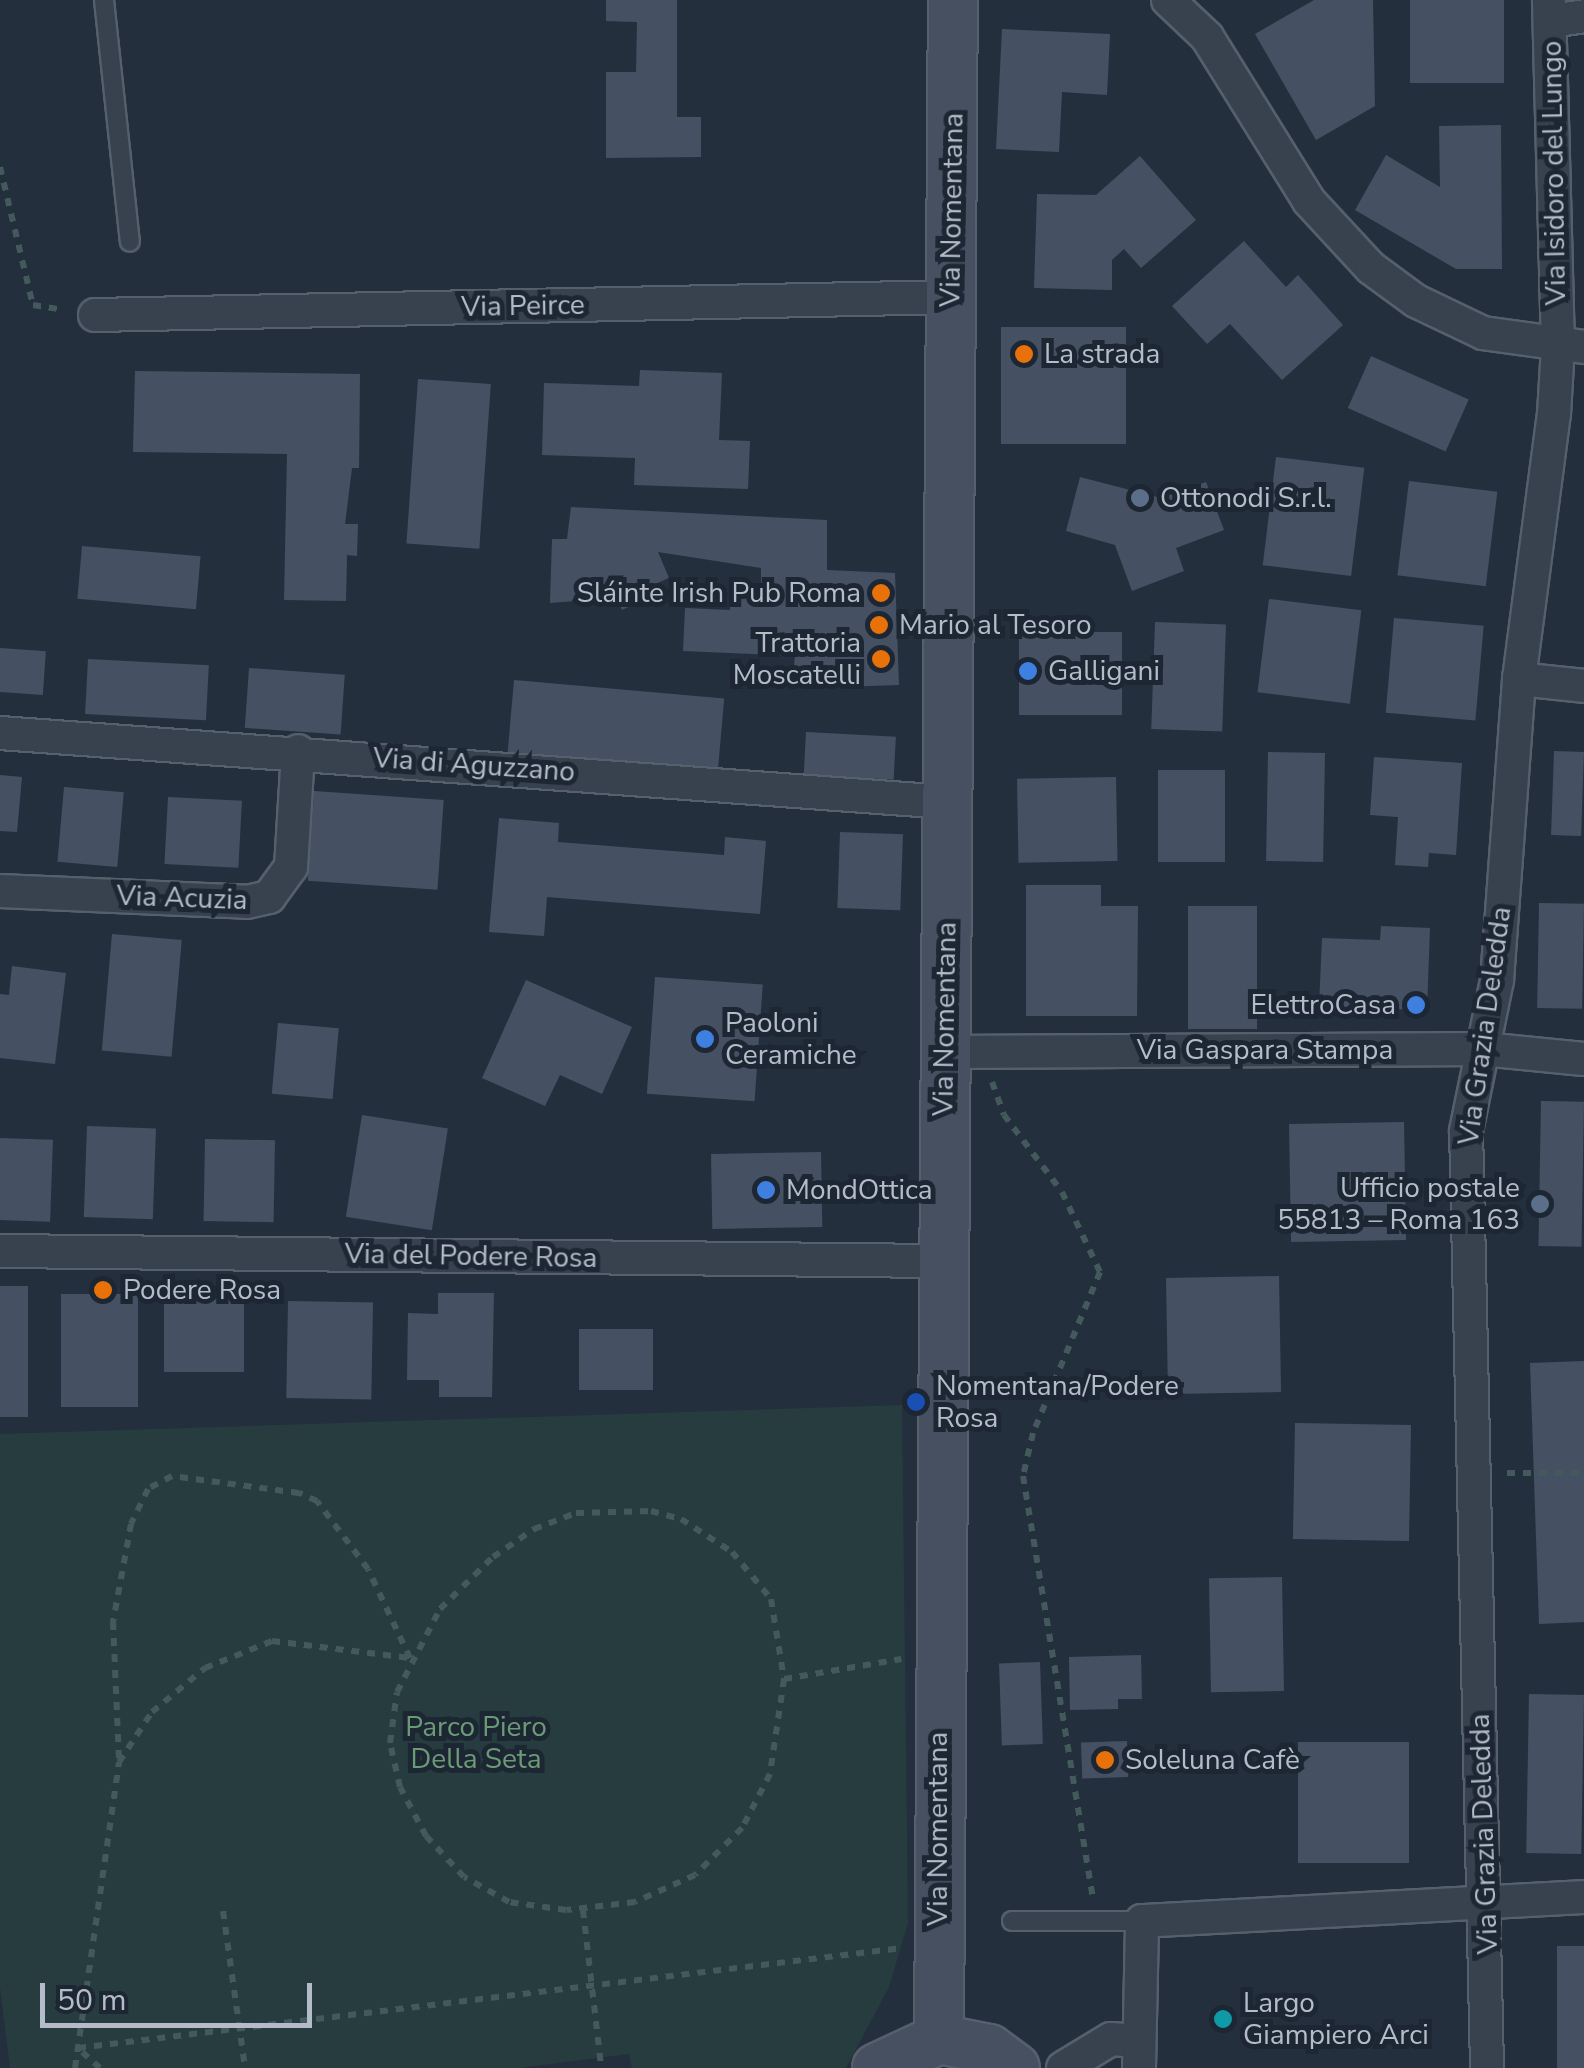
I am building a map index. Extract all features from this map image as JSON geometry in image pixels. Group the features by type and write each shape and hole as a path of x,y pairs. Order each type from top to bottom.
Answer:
{"main road":[{"name":"Via Nomentana","path":"939,2039 941,1262 966,1052 947,802 953,0"},
{"path":"877,2068 939,2039 989,2049 1015,2068"}],"street":[{"path":"1168,0 1207,37 1309,201 1371,268 1447,318 1482,333 1571,347"},
{"path":"1550,10 1584,16"},
{"name":"Via Isidoro del Lungo","path":"1550,10 1571,347"},
{"name":"Via Peirce","path":"95,314 951,297"},
{"name":"Via Grazia Deledda","path":"1487,2068 1488,1901 1466,1131 1497,980 1519,679 1571,347"},
{"path":"1519,679 1584,686"},
{"name":"Via di Aguzzano","path":"0,733 947,802"},
{"name":"Via Acuzia","path":"0,891 247,902 270,897 291,867 298,752"},
{"name":"Via Gaspara Stampa","path":"966,1052 1483,1048 1584,1059"},
{"name":"Via del Podere Rosa","path":"0,1251 941,1262"},
{"path":"1063,2068 1084,2050 1112,2039 1139,2054 1142,1921 1584,1897"}],"lane":[{"path":"104,0 130,242"},
{"path":"1012,1922 1142,1921"}],"path":[{"path":"0,167 33,305 95,314"},
{"path":"966,1052 995,1100 1062,1192 1100,1272 1033,1433 1023,1476 1098,1922"},
{"path":"1476,1473 1584,1473"},
{"path":"75,2068 120,1762 113,1622 131,1524 158,1480 230,1481 317,1501 368,1569 410,1658"},
{"path":"651,1511 708,1534 753,1573 771,1599 784,1678 770,1774 742,1828 695,1875 635,1902 584,1910 509,1902 464,1877 426,1836 400,1787 390,1743 396,1692 410,1658 440,1609 493,1557 534,1530 576,1513 651,1511"},
{"path":"120,1762 152,1712 204,1668 272,1642 410,1658"},
{"path":"784,1678 938,1654"},
{"path":"584,1910 601,2065"},
{"path":"223,1911 244,2068"},
{"path":"78,2048 908,1947"},
{"path":"78,2048 100,2068"}],"green space":[{"name":"Parco Piero Della Seta","path":"902,1405 908,1923 889,1987 846,2068 632,2068 629,2054 519,2068 10,2068 0,1988 0,1434"}],"building":[{"path":"606,0 677,0 677,117 701,117 701,157 606,158 606,72 636,72 637,22 606,21"},
{"path":"1314,0 1373,0 1375,106 1316,140 1255,34"},
{"path":"1410,0 1504,0 1504,83 1410,83"},
{"path":"1002,29 1110,34 1107,95 1062,92 1059,152 996,149"},
{"path":"1501,125 1502,269 1456,269 1355,210 1386,155 1440,187 1439,126"},
{"path":"1140,156 1196,220 1141,268 1124,249 1112,260 1112,290 1034,288 1037,194 1096,195"},
{"path":"1244,241 1286,287 1298,275 1343,325 1282,380 1230,324 1207,344 1172,306"},
{"path":"1001,327 1126,327 1126,444 1001,444"},
{"path":"1371,356 1469,400 1446,452 1348,408"},
{"path":"640,370 722,373 719,440 750,441 748,489 634,485 635,458 542,455 544,383 639,386"},
{"path":"135,371 360,374 359,468 352,468 345,524 358,524 357,556 347,555 346,601 284,600 287,454 133,452"},
{"path":"418,379 491,384 479,549 406,544"},
{"path":"1276,457 1364,468 1351,576 1263,565"},
{"path":"1080,477 1161,498 1206,482 1224,530 1176,548 1184,571 1132,591 1115,545 1066,531"},
{"path":"1409,481 1497,492 1486,586 1397,575"},
{"path":"571,507 827,520 827,570 895,573 899,685 811,688 810,669 794,666 795,656 683,651 685,608 730,610 730,595 761,596 761,568 658,552 669,578 634,593 639,602 622,610 618,601 604,607 601,599 550,603 552,539 567,539"},
{"path":"82,546 201,556 196,609 77,599"},
{"path":"1269,599 1361,610 1350,704 1258,692"},
{"path":"1394,618 1484,626 1475,720 1386,713"},
{"path":"1155,622 1226,624 1222,731 1151,729"},
{"path":"1019,632 1122,632 1122,715 1019,715"},
{"path":"0,648 46,651 43,695 0,692"},
{"path":"88,659 209,665 206,720 85,714"},
{"path":"249,668 345,675 341,735 245,728"},
{"path":"514,680 724,698 718,770 508,752"},
{"path":"806,732 896,737 894,780 804,775"},
{"path":"1554,751 1584,752 1581,836 1551,835"},
{"path":"1268,752 1325,753 1323,862 1266,861"},
{"path":"1374,757 1462,763 1456,855 1429,853 1428,867 1395,865 1398,817 1370,815"},
{"path":"1158,770 1225,770 1225,862 1158,862"},
{"path":"0,775 22,777 17,832 0,831"},
{"path":"1116,777 1117,861 1018,863 1017,779"},
{"path":"64,787 124,792 117,867 57,862"},
{"path":"314,791 444,800 437,890 308,881"},
{"path":"168,797 242,801 238,868 164,864"},
{"path":"499,818 559,823 558,842 724,855 725,837 766,841 760,914 547,897 544,936 489,932"},
{"path":"840,832 903,834 900,910 837,908"},
{"path":"1026,885 1101,885 1101,906 1138,906 1137,1016 1026,1016"},
{"path":"1539,903 1584,904 1582,1009 1537,1008"},
{"path":"1188,906 1257,906 1257,1029 1188,1029"},
{"path":"1381,926 1430,928 1427,1010 1319,1007 1322,938 1380,940"},
{"path":"112,934 182,940 172,1057 102,1051"},
{"path":"12,966 66,973 55,1064 0,1058 0,994 9,995"},
{"name":"Paoloni Ceramiche","path":"655,977 763,985 755,1101 647,1094"},
{"path":"526,980 632,1027 602,1094 560,1075 545,1106 482,1078"},
{"path":"278,1023 339,1028 333,1099 272,1094"},
{"path":"1541,1101 1584,1102 1581,1247 1538,1246"},
{"path":"362,1115 448,1129 432,1230 346,1217"},
{"path":"1404,1122 1406,1240 1291,1242 1289,1124"},
{"path":"87,1126 156,1128 153,1219 84,1217"},
{"path":"0,1138 53,1140 50,1222 0,1220"},
{"path":"205,1139 275,1140 274,1222 204,1221"},
{"name":"MondOttica","path":"821,1152 822,1227 712,1229 711,1154"},
{"path":"1279,1276 1281,1392 1168,1394 1166,1278"},
{"path":"0,1286 28,1286 28,1417 0,1417"},
{"path":"438,1293 494,1293 492,1397 439,1397 439,1380 407,1380 408,1313 438,1314"},
{"path":"61,1294 138,1294 138,1407 61,1407"},
{"path":"164,1298 244,1298 244,1372 164,1372"},
{"path":"288,1301 373,1302 371,1399 286,1398"},
{"path":"579,1329 653,1329 653,1390 579,1390"},
{"path":"1584,1361 1584,1622 1539,1624 1530,1363"},
{"path":"1295,1423 1411,1425 1409,1541 1293,1539"},
{"path":"1282,1577 1284,1691 1211,1692 1209,1578"},
{"path":"1141,1655 1142,1699 1118,1699 1118,1709 1070,1710 1069,1657"},
{"path":"1040,1662 1043,1744 1002,1745 999,1663"},
{"path":"1529,1694 1584,1695 1581,1854 1526,1853"},
{"name":"Soleluna Cafè","path":"1127,1741 1128,1777 1082,1779 1081,1743"},
{"path":"1298,1742 1409,1742 1409,1863 1298,1863"},
{"path":"1557,1946 1584,1946 1584,2068 1557,2068"}],"place":[{"name":"La strada","path":"1024,354"},
{"name":"Ottonodi S.r.l.","path":"1140,498"},
{"name":"Sláinte Irish Pub Roma","path":"881,593"},
{"name":"Mario al Tesoro","path":"879,625"},
{"name":"Trattoria Moscatelli","path":"881,659"},
{"name":"Galligani","path":"1028,671"},
{"name":"ElettroCasa","path":"1416,1005"},
{"name":"Paoloni Ceramiche","path":"705,1039"},
{"name":"MondOttica","path":"766,1190"},
{"name":"Ufficio postale 55813 – Roma 163","path":"1540,1204"},
{"name":"Podere Rosa","path":"103,1290"},
{"name":"Nomentana/Podere Rosa","path":"916,1402"},
{"name":"Soleluna Cafè","path":"1105,1760"},
{"name":"Largo Giampiero Arci","path":"1223,2019"}]}
